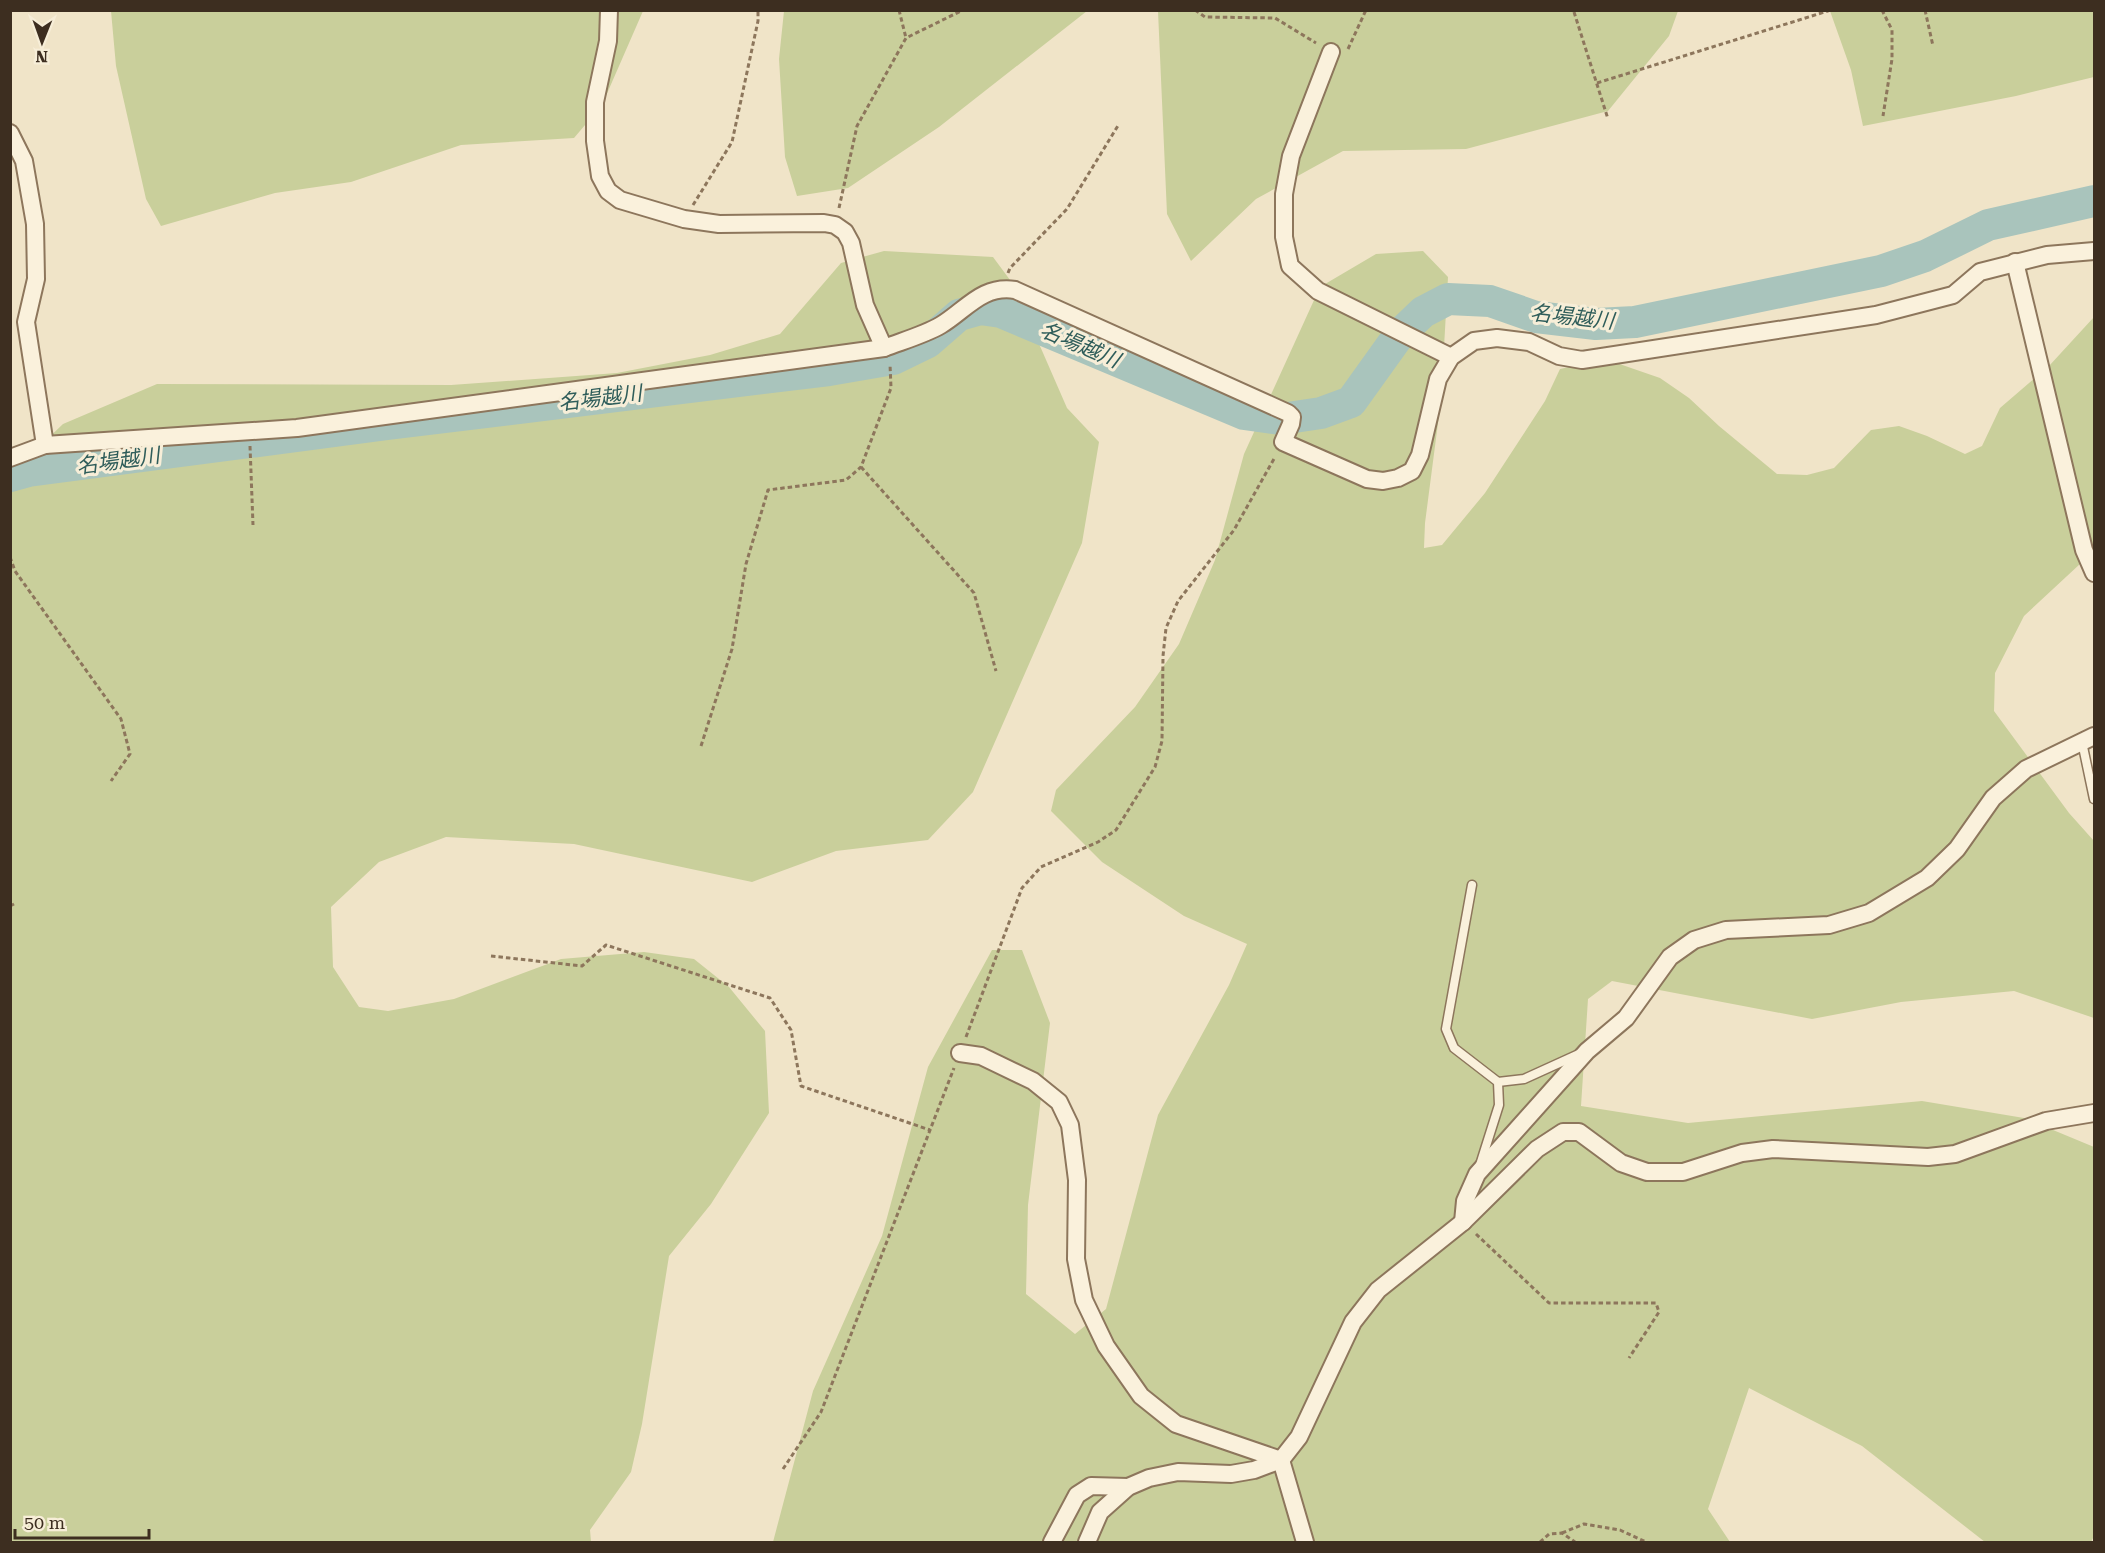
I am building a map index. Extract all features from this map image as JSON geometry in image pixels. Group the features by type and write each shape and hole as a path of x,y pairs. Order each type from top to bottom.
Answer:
{"street":[{"path":"609,10 608,41 595,102 595,141 600,176 608,191 620,201 684,219 719,224 824,223 835,225 845,232 851,243 865,305 884,348"},
{"path":"1331,52 1292,156 1284,194 1284,237 1290,266 1318,291 1451,357"},
{"path":"10,133 24,161 35,224 36,279 26,322 45,445"},
{"path":"10,459 45,445 297,428 884,348 940,326 989,291 1002,288 1015,290 1288,413 1292,417 1287,434 1367,479 1383,481 1398,478 1412,471 1420,455 1438,379 1451,357 1474,341 1497,338 1529,342 1559,356 1582,360 1876,315 1953,295 1980,272 2047,255 2094,251"},
{"path":"2015,262 2084,550 2094,573"},
{"path":"1463,1222 1465,1201 1477,1174 1587,1051 1626,1018 1670,957 1694,940 1726,930 1829,925 1869,913 1927,878 1957,849 1993,798 2026,769 2088,739"},
{"path":"960,1053 981,1056 1033,1081 1059,1102 1070,1125 1077,1180 1076,1259 1084,1300 1106,1346 1141,1396 1176,1425 1281,1460"},
{"path":"1087,1542 1100,1512 1128,1487 1149,1478 1178,1472 1231,1474 1254,1470 1281,1460 1299,1437 1353,1322 1378,1290 1463,1222 1537,1149 1563,1132 1579,1132 1621,1162 1647,1172 1683,1172 1742,1153 1773,1149 1928,1157 1955,1154 2046,1121 2094,1113"},
{"path":"1281,1460 1305,1542"},
{"path":"1052,1542 1077,1495 1091,1486 1128,1487"}],"lane":[{"path":"2088,739 2094,799"},
{"path":"1472,885 1446,1029 1454,1048 1498,1082 1524,1078 1587,1051"},
{"path":"1477,1174 1499,1105 1498,1082"}],"path":[{"path":"684,219 732,142 758,21 758,10"},
{"path":"899,10 906,38"},
{"path":"835,225 857,126 906,38 963,10"},
{"path":"1195,10 1205,17 1275,18 1331,52 1347,51 1366,10"},
{"path":"1597,83 1831,10"},
{"path":"1882,10 1892,30 1892,59 1883,116"},
{"path":"1925,10 1933,46"},
{"path":"1574,12 1608,119"},
{"path":"1002,288 1010,268 1067,209 1119,124"},
{"path":"701,746 732,649 746,564 768,490 846,480 861,467 891,388 891,368"},
{"path":"783,1468 821,1412 1022,888 1041,867 1098,842 1116,830 1155,767 1162,741 1163,656 1166,628 1178,601 1234,530 1287,434"},
{"path":"250,453 253,525"},
{"path":"861,467 974,593 996,671"},
{"path":"10,557 15,571 121,719 130,754 111,781"},
{"path":"10,906 16,903"},
{"path":"491,956 582,966 606,945 770,998 791,1030 801,1086 930,1130"},
{"path":"1463,1222 1549,1302 1656,1303 1659,1312 1629,1358"},
{"path":"1540,1542 1549,1534 1563,1533 1584,1524 1620,1530 1646,1542"},
{"path":"1563,1533 1575,1542"}],"green space":[{"path":"784,10 1087,11 939,127 848,188 797,196 785,157 779,59"},
{"path":"111,11 643,11 602,105 574,138 461,145 351,182 275,193 161,226 146,199 116,66"},
{"path":"1158,11 1678,11 1669,36 1608,111 1466,149 1343,151 1256,199 1191,261 1167,214"},
{"path":"1830,11 2094,11 2094,77 2016,96 1863,126 1851,70"},
{"path":"884,251 993,257 1013,284 1067,408 1099,442 1082,543 973,792 928,840 836,851 752,882 574,844 446,837 379,862 331,907 333,967 359,1007 388,1011 454,999 561,959 644,952 694,959 729,987 765,1031 769,1113 711,1204 669,1256 642,1424 631,1472 590,1530 591,1542 11,1542 11,474 63,424 157,384 451,385 617,373 710,355 780,334 841,263"},
{"path":"1423,251 1448,277 1441,400 1425,523 1424,548 1442,545 1485,493 1545,401 1560,369 1605,359 1660,378 1689,398 1777,474 1807,475 1834,468 1871,430 1899,426 1965,454 1982,446 2000,408 2049,366 2094,317 2094,551 2024,616 1995,673 1994,711 2069,813 2094,841 2094,1018 2014,991 1901,1002 1812,1019 1612,981 1588,999 1581,1106 1688,1123 1922,1101 2024,1118 2094,1147 2094,1536 2091,1542 1985,1542 1862,1446 1749,1388 1708,1509 1730,1542 773,1542 813,1391 882,1236 928,1067 992,950 1022,950 1050,1023 1028,1205 1026,1294 1075,1334 1106,1309 1158,1115 1229,985 1247,944 1184,916 1102,862 1051,811 1056,790 1135,707 1179,644 1215,560 1244,454 1320,287 1376,254"}],"waterway":[{"name":"名場越川","path":"10,476 28,471 829,370 893,359 928,342 959,315 980,309 1001,312 1244,414 1281,419 1321,413 1351,402 1399,335 1423,312 1448,299 1490,301 1536,317 1596,324 1635,322 1881,271 1925,256 1988,225 2094,201"}]}
